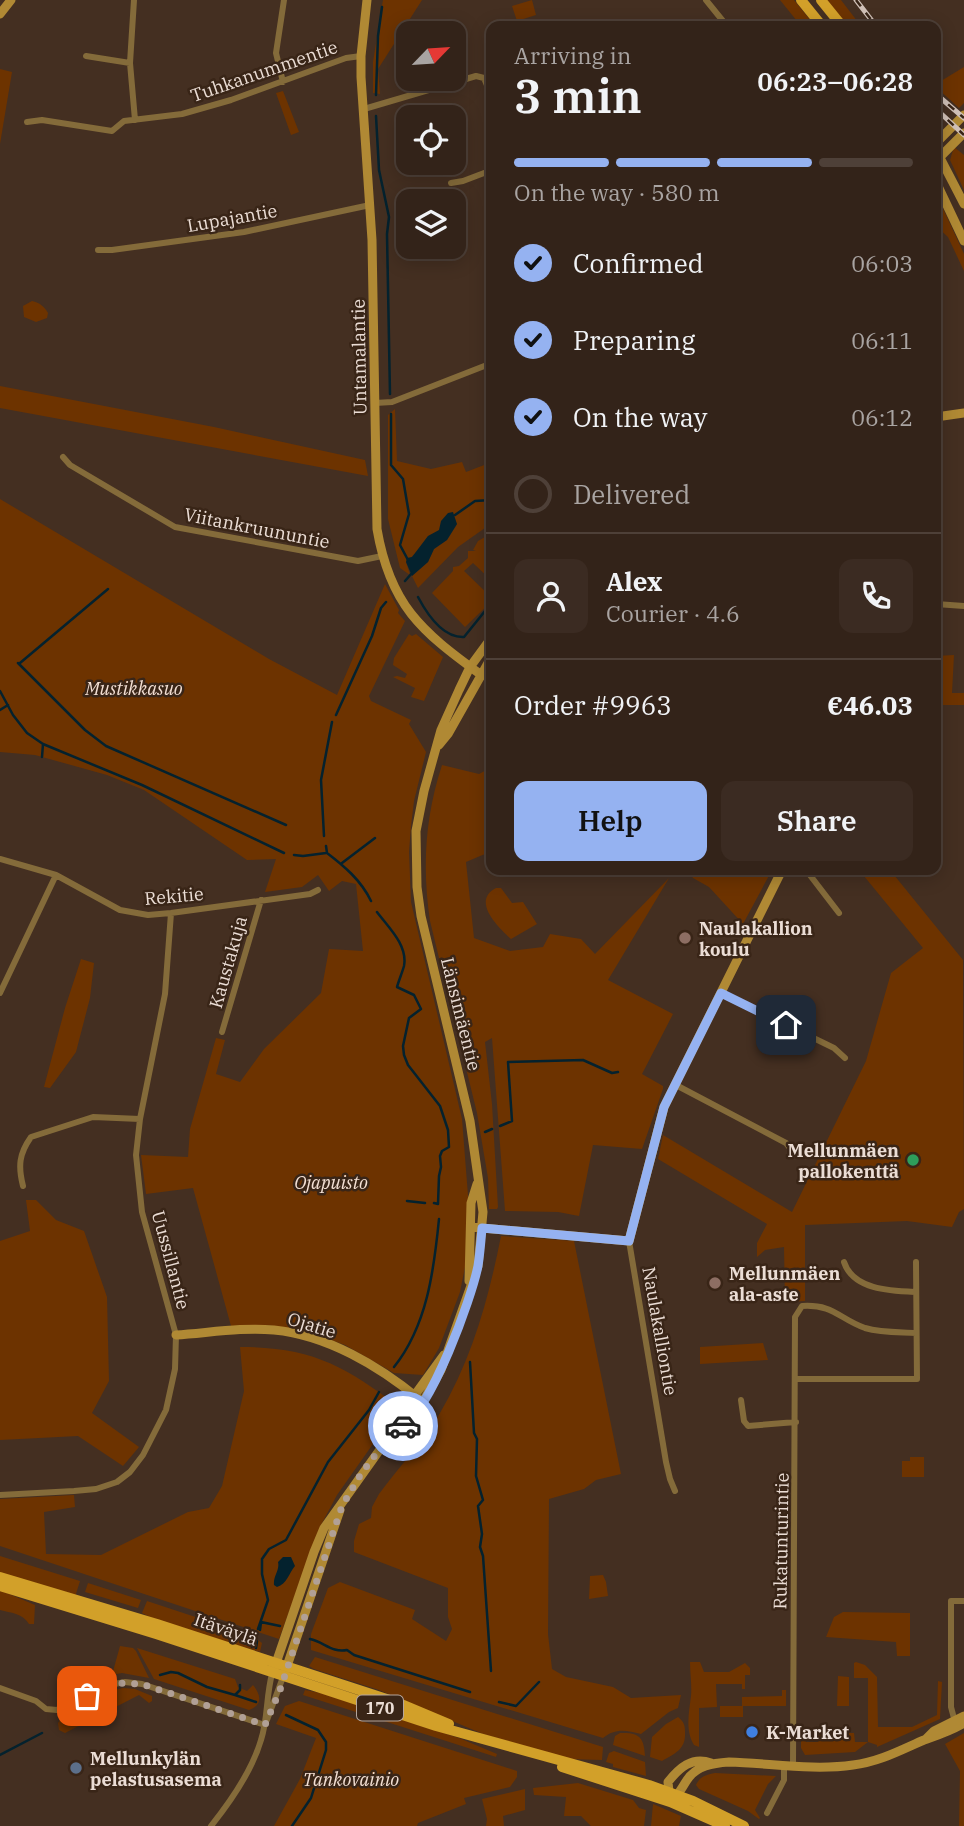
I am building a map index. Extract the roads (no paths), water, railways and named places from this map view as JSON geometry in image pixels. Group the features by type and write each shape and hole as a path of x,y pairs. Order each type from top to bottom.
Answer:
{"main road":[{"path":"0,14 11,0"},
{"name":"Untamalantie","path":"367,0 361,56 370,205 377,528 383,556 395,589 417,622 437,643 481,674"},
{"path":"801,0 818,21"},
{"path":"821,0 838,21"},
{"path":"941,138 964,115"},
{"path":"941,152 964,133"},
{"path":"941,161 964,204"},
{"path":"941,194 964,241"},
{"path":"941,416 964,413"},
{"name":"Länsimäentie","path":"391,1434 411,1421 441,1370 478,1266 483,1205 477,1182 470,1121 421,916 416,853 423,817 424,791 441,730 470,667 486,645"},
{"name":"Länsimäentie","path":"438,746 449,734 486,666"},
{"name":"Naulakalliontie","path":"629,1241 660,1120 674,1084 780,875"},
{"name":"Länsimäentie","path":"468,1296 471,1203 477,1182"},
{"path":"471,1227 629,1241"},
{"name":"Ojatie","path":"176,1335 258,1329 295,1334 329,1344 359,1359 423,1402"},
{"name":"Länsimäentie","path":"279,1671 342,1506 361,1474 391,1434 401,1414 448,1349"},
{"name":"Itäväylä","path":"0,1577 158,1624 279,1671 436,1726 622,1777 744,1826"},
{"name":"Itäväylä","path":"0,1587 279,1671"},
{"path":"672,1796 668,1782 684,1766 702,1760 711,1763 856,1765 887,1757 926,1739 934,1731 959,1724 964,1716"},
{"path":"672,1796 689,1777 711,1763"},
{"name":"Itäväylä","path":"672,1796 725,1826"}],"street":[{"path":"135,0 130,63 135,120"},
{"path":"283,82 276,53 284,0"},
{"path":"706,0 723,21"},
{"path":"86,56 130,63"},
{"name":"Tuhkanummentie","path":"27,122 42,121 108,131 122,122 182,114 231,100 346,58 361,56"},
{"path":"364,109 465,79 482,77 486,85"},
{"path":"451,183 486,172"},
{"name":"Lupajantie","path":"98,250 244,232 370,205"},
{"path":"375,403 401,399 486,365"},
{"name":"Viitankruununtie","path":"63,457 70,465 175,527 358,561 383,556"},
{"path":"941,604 964,606"},
{"path":"481,674 486,678"},
{"name":"Rekitie","path":"0,859 56,876 120,910 148,915 310,894 318,890"},
{"path":"810,875 839,914"},
{"path":"0,993 56,876"},
{"name":"Kaustakuja","path":"222,1032 261,900"},
{"name":"Uussillantie","path":"0,1495 96,1489 122,1479 143,1455 166,1410 175,1368 176,1335 142,1212 136,1163 140,1119 161,1024 171,913"},
{"path":"721,993 834,1048 845,1058"},
{"path":"674,1084 786,1143 795,1154"},
{"path":"23,1186 19,1160 31,1137 93,1117 140,1119"},
{"name":"Naulakalliontie","path":"629,1241 666,1462 675,1491"},
{"path":"844,1262 852,1277 870,1286 896,1292 916,1292"},
{"path":"796,1379 917,1379 916,1262"},
{"name":"Rukatunturintie","path":"767,1813 784,1780 788,1765 796,1422 795,1317 802,1306 815,1306 832,1310 862,1327 876,1331 916,1333"},
{"path":"740,1400 744,1421 748,1426 796,1422"},
{"path":"959,1724 951,1707 951,1601 964,1601"},
{"path":"265,1725 266,1699 279,1671"},
{"path":"211,1826 243,1779 261,1742 279,1671"},
{"path":"0,1688 29,1698 46,1709 57,1710 109,1685 125,1682 142,1684 265,1725"}],"water":[{"path":"453,512 457,524 447,540 434,549 428,562 412,576 407,558 412,557 428,536 439,530 441,521 448,513"},
{"path":"283,1557 291,1557 295,1566 286,1581 277,1587 274,1585 274,1579 278,1562"}],"waterway":[{"path":"376,95 382,7"},
{"path":"376,116 379,170 389,217 390,394"},
{"path":"391,414 391,465 403,479 409,514 400,545 408,560"},
{"path":"455,515 475,501 486,500"},
{"path":"405,581 412,573"},
{"path":"20,663 108,589"},
{"path":"418,597 436,624 456,636 464,637 485,611"},
{"path":"336,715 372,636 381,608 386,602"},
{"path":"18,663 85,730 106,746 286,825"},
{"path":"0,691 27,733 43,744 142,785 284,853"},
{"path":"0,710 8,705"},
{"path":"324,836 321,780 332,722"},
{"path":"42,757 43,744"},
{"path":"342,863 375,838"},
{"path":"326,846 327,853 346,868 371,901"},
{"path":"294,855 326,853"},
{"path":"377,912 403,951 404,966 397,987 414,995 421,1009 409,1018 403,1046 404,1055 408,1065 440,1106 448,1130 449,1147 442,1151 440,1156 438,1204 434,1203"},
{"path":"500,1126 512,1121 508,1062 583,1060 612,1073 618,1072"},
{"path":"485,1132 492,1129"},
{"path":"407,1201 425,1203"},
{"path":"394,1367 414,1334 427,1297 439,1219"},
{"path":"470,1362 474,1433 477,1439 476,1476 483,1500 478,1506 491,1671"},
{"path":"258,1629 268,1600 262,1574 262,1559 269,1549 286,1540 328,1462 369,1410 379,1392"},
{"path":"260,1630 261,1622 280,1626"},
{"path":"310,1639 332,1649 347,1650 354,1655 470,1692"},
{"path":"252,1647 254,1640"},
{"path":"256,1648 257,1641"},
{"path":"160,1675 178,1673 207,1687 235,1695 240,1690 240,1685"},
{"path":"499,1702 516,1706 539,1682"},
{"path":"235,1695 256,1702"},
{"path":"286,1715 318,1730 326,1742 311,1798 292,1826"},
{"path":"0,1755 42,1733"}],"railway":[{"path":"856,0 872,21"},
{"path":"941,98 964,118"},
{"path":"941,114 964,135"}],"place":[{"name":"Naulakallion koulu","path":"685,938"},
{"name":"Mellunmäen pallokenttä","path":"913,1160"},
{"name":"Mellunmäen ala-aste","path":"715,1283"},
{"name":"K-Market","path":"752,1732"},
{"name":"Mellunkylän pelastusasema","path":"76,1768"}],"park label":[{"name":"Mustikkasuo","path":"134,688"},
{"name":"Ojapuisto","path":"331,1182"},
{"name":"Tankovainio","path":"351,1779"}]}
